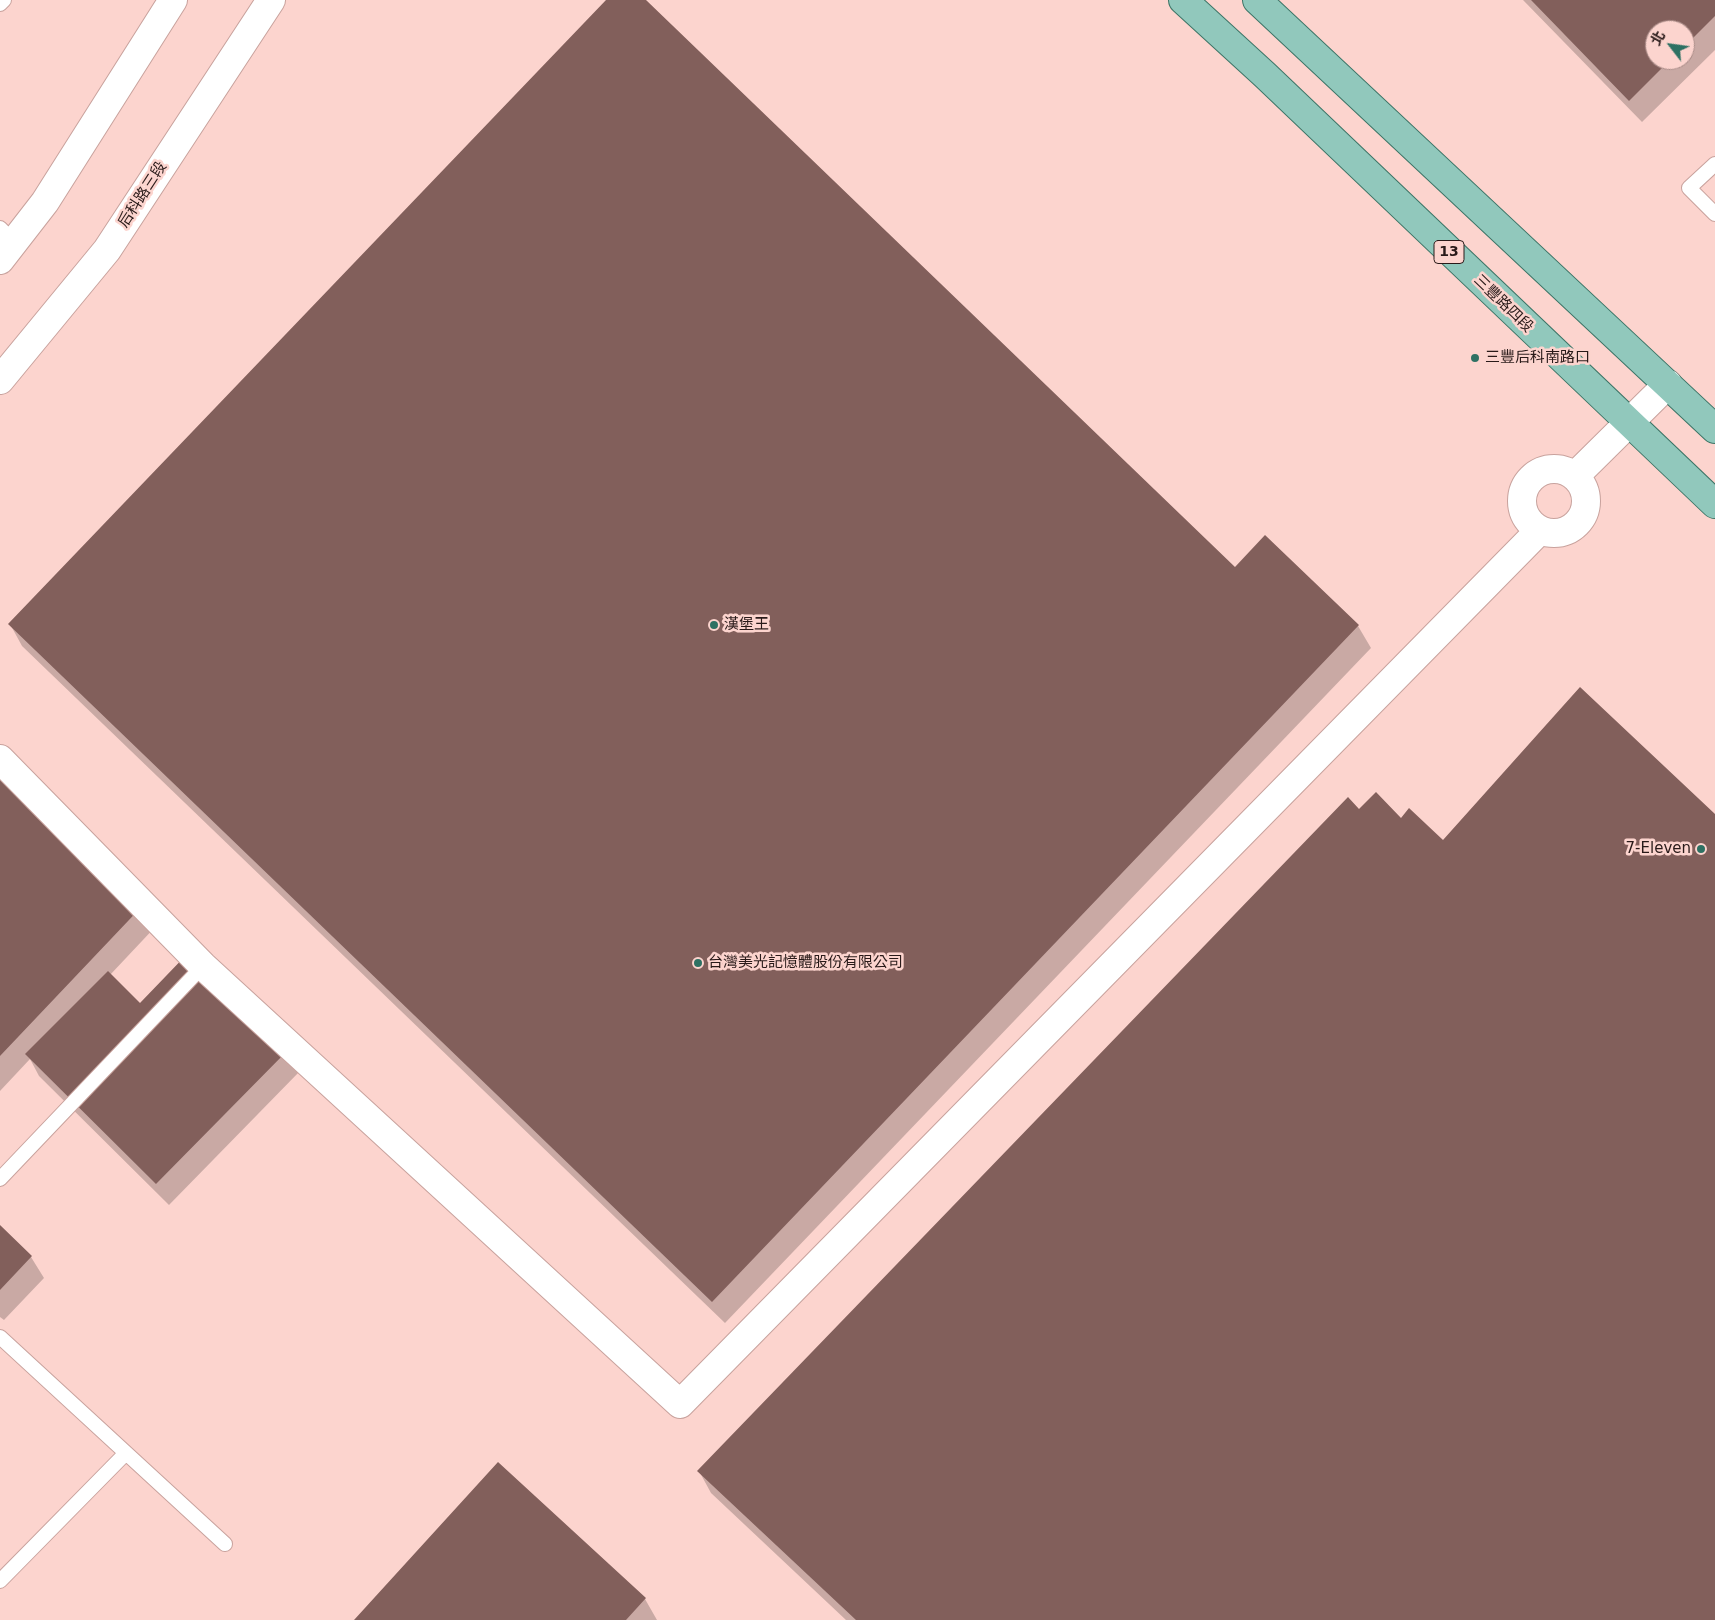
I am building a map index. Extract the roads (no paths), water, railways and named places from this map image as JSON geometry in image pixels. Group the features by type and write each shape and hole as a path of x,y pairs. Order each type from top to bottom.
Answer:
{"main road":[{"name":"三豐路四段","path":"1183,0 1265,75 1715,504"},
{"path":"1257,0 1715,428"}],"street":[{"path":"5,243 45,202 173,0"},
{"name":"后科路三段","path":"0,380 107,250 271,0"},
{"path":"1574,476 1668,384"},
{"path":"1553,469 1565,470 1583,485 1586,496 1586,508 1582,519 1574,527 1563,533 1552,534 1540,530 1531,524 1522,505 1523,494 1527,484 1542,471 1553,469"},
{"path":"0,759 203,966 680,1404 1540,530"}],"lane":[{"path":"0,4 4,0"},
{"path":"1715,164 1689,188 1715,214"},
{"path":"0,1179 203,966"},
{"path":"0,1337 225,1544"},
{"path":"0,1581 125,1454"}],"place":[{"name":"三豐后科南路口","path":"1475,358"},
{"name":"漢堡王","path":"714,625"},
{"name":"7-Eleven","path":"1701,849"},
{"name":"台灣美光記憶體股份有限公司","path":"698,963"}]}
